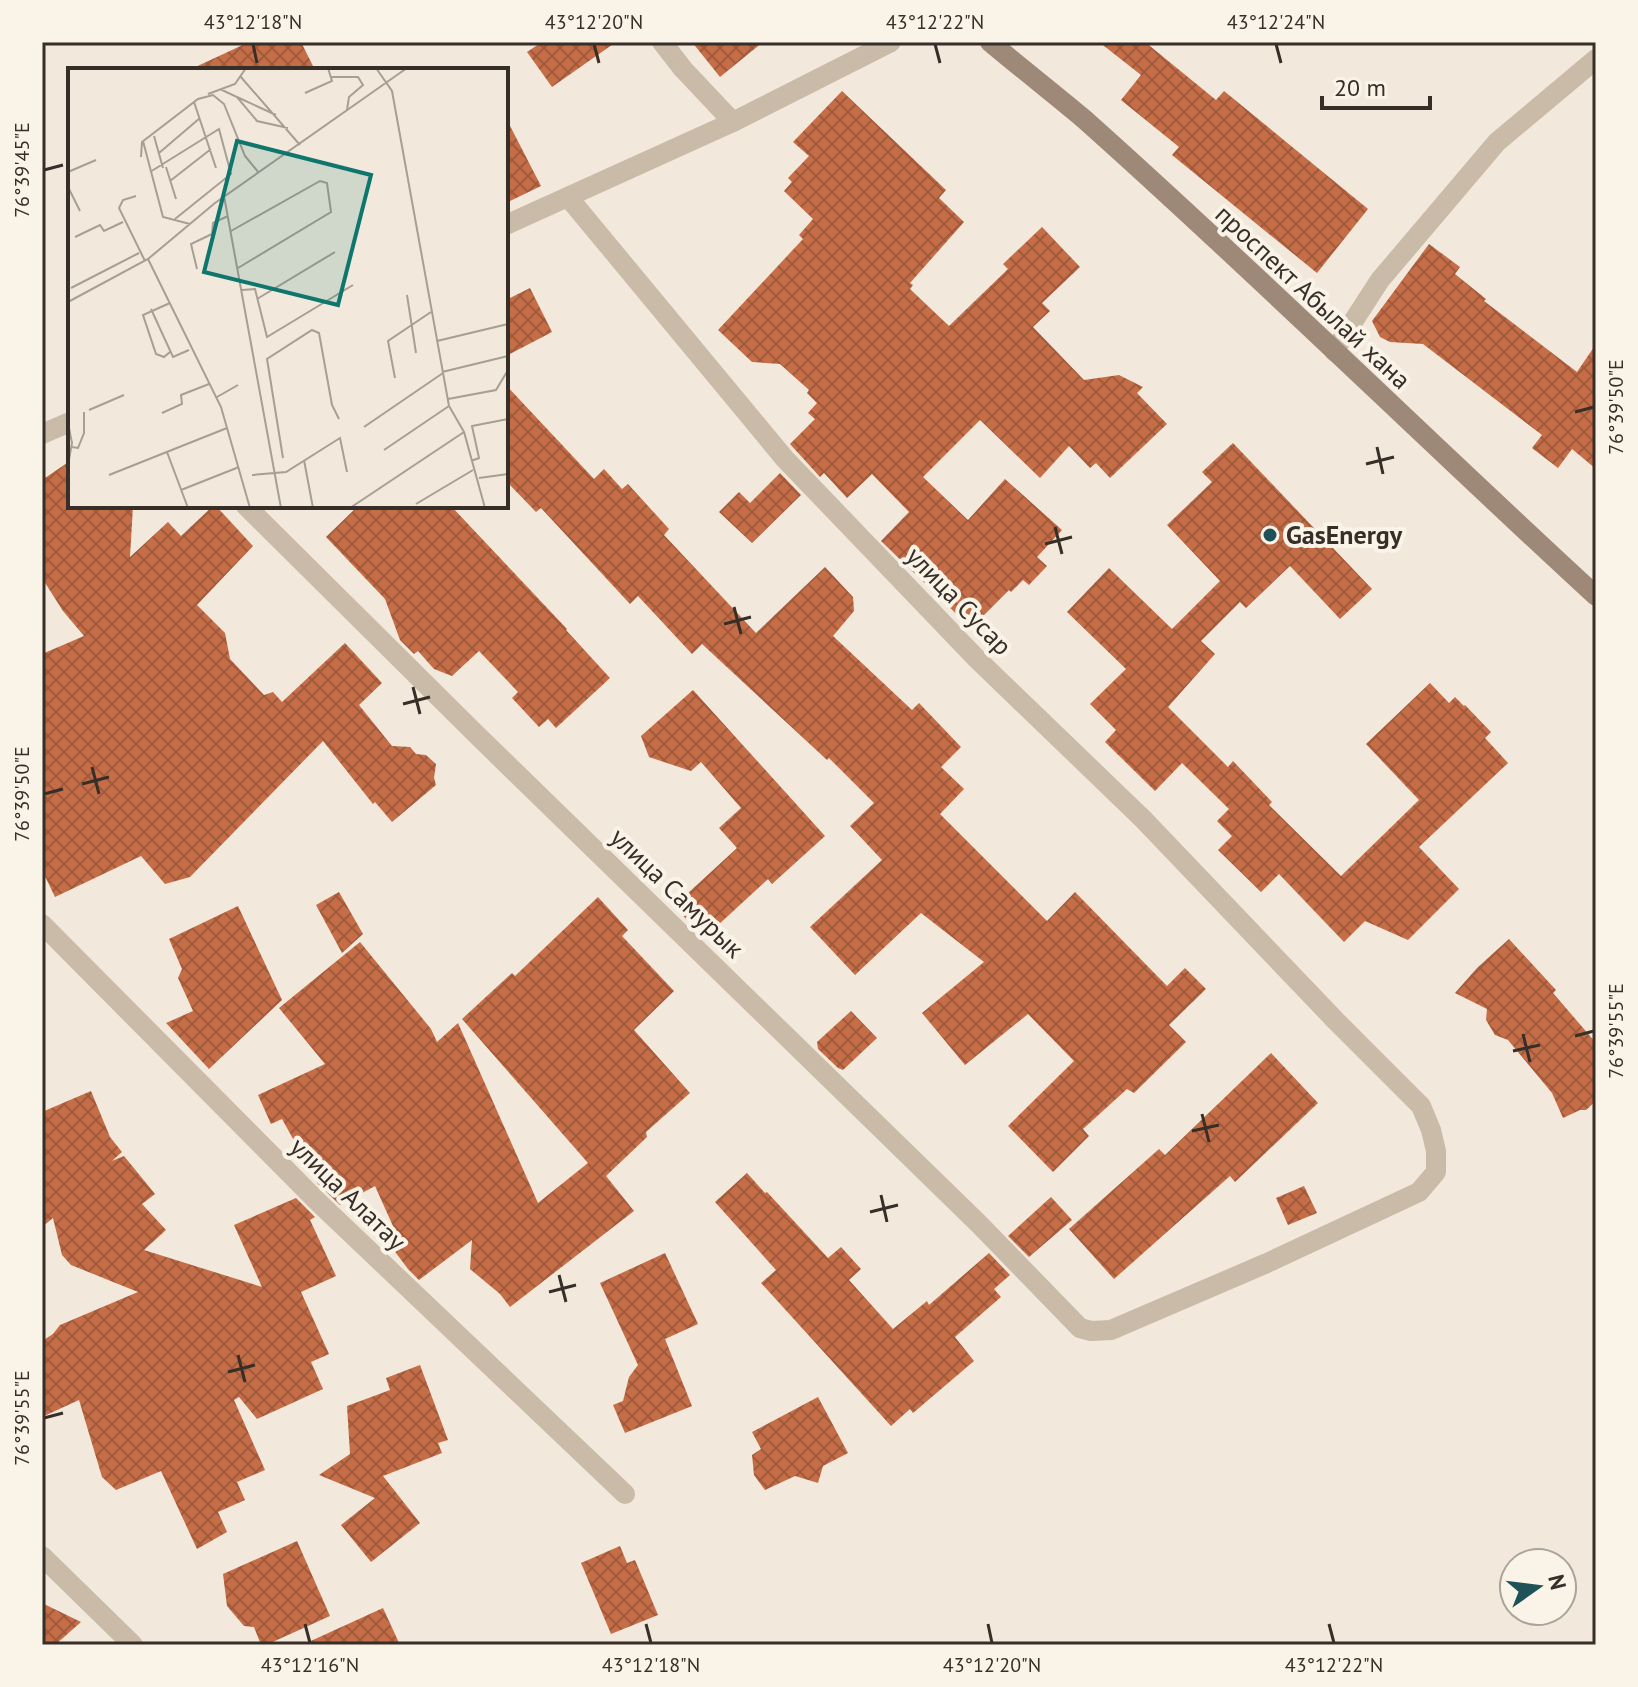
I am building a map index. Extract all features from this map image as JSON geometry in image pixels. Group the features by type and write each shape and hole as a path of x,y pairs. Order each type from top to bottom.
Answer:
{"main road":[{"name":"проспект Абылай хана","path":"990,42 1082,118 1596,596"}],"street":[{"path":"662,42 733,122"},
{"path":"508,224 733,122 891,42"},
{"path":"1334,351 1380,280 1497,142 1596,59"},
{"name":"улица Сусар","path":"568,197 785,459 977,659 1143,819 1421,1106 1436,1151 1436,1172 1419,1192 1267,1263 1111,1330 1080,1328 1070,1318"},
{"path":"42,434 68,423"},
{"name":"улица Самурык","path":"248,508 979,1224 1070,1318"},
{"name":"улица Алатау","path":"42,924 318,1202 625,1494"},
{"path":"42,1556 133,1645"}],"building":[{"path":"249,42 301,42 314,68 193,68"},
{"path":"542,42 616,42 552,87 527,52"},
{"path":"692,42 763,42 720,77"},
{"path":"1099,42 1145,42 1216,100 1224,91 1368,209 1317,273 1172,155 1179,147 1121,100 1141,75"},
{"path":"842,91 946,190 939,198 964,222 910,283 913,285 910,289 949,326 1008,269 1003,264 1042,227 1080,267 1042,303 1050,311 1033,327 1084,380 1119,375 1143,387 1137,393 1167,424 1110,478 1096,463 1090,468 1069,446 1040,478 980,420 923,477 968,520 1005,479 1062,530 1037,557 1047,566 1029,585 1023,580 1011,592 1009,590 971,628 881,541 909,512 872,474 847,498 824,473 820,477 790,444 815,419 808,413 817,403 807,393 809,390 780,364 752,362 718,330 803,239 799,235 813,219 784,191 792,182 788,178 809,156 793,142"},
{"path":"508,122 541,186 508,202"},
{"path":"1429,244 1460,267 1455,274 1486,299 1484,301 1577,372 1596,344 1596,469 1572,449 1558,468 1532,448 1542,435 1423,344 1390,342 1380,337 1372,321"},
{"path":"530,288 552,332 508,355 508,299"},
{"path":"508,387 594,479 604,469 622,489 628,484 669,529 664,535 756,633 825,567 853,597 854,611 833,636 912,710 919,703 961,747 941,767 964,789 940,814 1047,921 1075,892 1167,986 1185,968 1206,989 1169,1025 1186,1042 1134,1093 1127,1089 1083,1129 1089,1136 1053,1172 1008,1126 1074,1061 1028,1014 965,1065 922,1013 984,962 921,913 855,975 810,927 882,860 850,826 874,803 829,758 827,760 702,644 692,654 638,596 630,604 541,508 536,512 508,483"},
{"path":"1233,443 1372,589 1340,619 1290,566 1246,608 1240,602 1201,641 1215,654 1168,707 1228,767 1233,761 1272,802 1269,805 1341,876 1419,800 1366,744 1430,683 1449,703 1455,697 1465,705 1491,732 1485,738 1508,763 1419,847 1459,889 1408,940 1365,921 1344,942 1279,874 1261,892 1218,850 1232,836 1217,821 1229,809 1182,763 1155,791 1105,742 1116,730 1090,704 1126,669 1067,612 1109,568 1172,629 1220,581 1167,525 1212,482 1202,472"},
{"path":"68,462 68,508 133,508 130,557 168,522 181,536 211,508 218,508 253,546 197,605 225,633 230,659 264,695 273,692 282,702 345,643 382,683 359,705 392,746 410,747 416,754 426,755 436,764 436,785 392,822 375,802 373,804 323,741 190,877 165,884 141,856 55,897 42,870 42,654 84,636 42,578 42,480"},
{"path":"780,473 801,495 752,543 719,512 739,492 750,503"},
{"path":"356,508 453,508 610,678 556,728 548,719 539,727 512,698 518,692 479,651 452,676 434,669 418,651 414,654 400,640 385,599 326,537"},
{"path":"693,690 825,836 772,884 768,879 704,938 674,906 737,848 719,828 741,808 701,762 691,771 649,757 641,736"},
{"path":"339,892 363,934 342,953 316,905"},
{"path":"598,897 628,930 622,936 674,991 634,1030 690,1093 646,1132 647,1137 606,1176 634,1211 510,1307 500,1294 470,1269 472,1240 419,1280 393,1249 402,1246 375,1186 340,1205 318,1184 282,1119 271,1124 258,1095 325,1064 279,1008 360,942 431,1029 437,1042 458,1023 538,1203 588,1163 462,1019 512,973 515,976"},
{"path":"238,906 282,1000 209,1069 166,1023 193,1011 178,978 182,969 169,939"},
{"path":"1509,939 1556,990 1553,993 1596,1043 1596,1101 1586,1110 1563,1118 1552,1093 1508,1040 1495,1035 1486,1020 1487,1009 1455,993"},
{"path":"851,1011 877,1038 843,1070 818,1049 817,1042"},
{"path":"1271,1053 1318,1103 1235,1182 1230,1176 1114,1279 1069,1229 1159,1149 1165,1155"},
{"path":"91,1091 110,1137 122,1152 112,1161 124,1156 155,1194 142,1204 166,1230 144,1250 262,1287 234,1225 296,1198 315,1217 310,1220 336,1276 301,1292 329,1354 311,1362 323,1389 257,1419 239,1397 234,1400 265,1470 237,1482 245,1500 218,1512 227,1532 197,1549 161,1471 116,1490 102,1477 79,1400 42,1417 42,1341 60,1325 138,1292 71,1265 62,1255 53,1218 42,1227 42,1112"},
{"path":"747,1173 828,1258 841,1247 861,1269 849,1280 893,1329 927,1301 929,1305 989,1253 1010,1275 994,1289 1001,1297 955,1337 974,1361 913,1413 910,1409 891,1426 761,1283 776,1270 715,1202"},
{"path":"1304,1186 1317,1213 1288,1225 1276,1198"},
{"path":"1051,1197 1072,1220 1029,1257 1008,1236"},
{"path":"665,1253 698,1324 665,1339 692,1406 625,1433 613,1405 623,1401 629,1377 638,1365 600,1283"},
{"path":"420,1365 448,1440 438,1443 442,1453 383,1476 420,1523 371,1562 341,1525 375,1498 319,1475 350,1454 347,1406 390,1390 386,1378"},
{"path":"818,1397 848,1453 823,1466 818,1483 795,1476 765,1490 754,1475 752,1455 761,1449 752,1432"},
{"path":"297,1541 330,1616 261,1645 254,1627 244,1626 227,1606 223,1574"},
{"path":"620,1546 627,1563 635,1560 658,1615 611,1634 581,1563"},
{"path":"42,1603 81,1622 55,1645 42,1645"},
{"path":"383,1608 400,1645 302,1645"}],"place":[{"name":"GasEnergy","path":"1270,535"}]}
